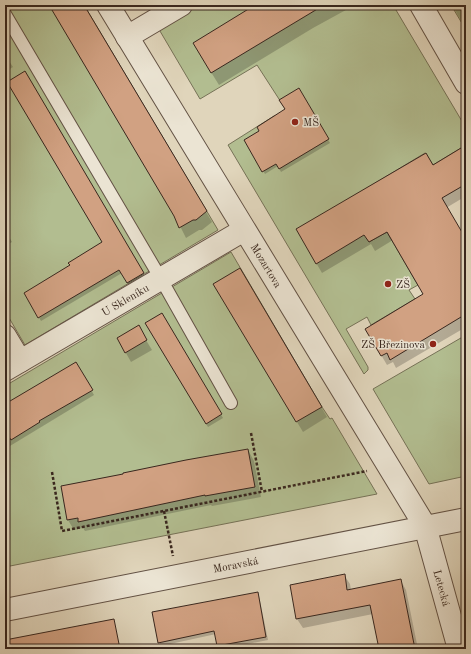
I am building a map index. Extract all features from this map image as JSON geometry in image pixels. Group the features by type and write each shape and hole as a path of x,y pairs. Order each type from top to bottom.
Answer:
{"street":[{"name":"Mozartova","path":"108,5 126,37 425,526"},
{"path":"126,37 181,5"},
{"path":"421,5 466,83"},
{"name":"U Skleníku","path":"13,366 244,230"},
{"path":"5,336 13,366"},
{"name":"Moravská","path":"5,610 466,519"},
{"name":"Letecká","path":"425,526 459,649"}],"lane":[{"path":"5,14 161,279 231,403"}],"path":[{"path":"250,433 262,492"},
{"path":"52,472 62,531 389,466"},
{"path":"164,511 169,535"}],"green space":[{"path":"5,5 84,5 218,230 25,345 5,311"},
{"path":"193,5 393,5 466,128 466,145 433,165 425,153 344,202 369,242 387,232 418,285 409,290 415,299 371,325 367,317 346,329 368,367 368,370 364,374 228,145 274,116 288,113 257,65 200,99 157,26"},
{"path":"451,5 466,5 466,30"},
{"path":"231,252 322,407 330,419 332,418 377,494 5,567 5,386"},
{"path":"466,335 466,476 429,484 373,389"}],"building":[{"path":"49,5 84,5 207,211 196,220 193,220 179,228 174,216"},
{"path":"255,5 324,5 211,73 193,43"},
{"path":"25,71 144,273 127,283 119,270 38,318 24,293 70,265 68,263 102,242 7,82"},
{"path":"299,88 329,139 279,169 276,164 262,172 244,140 259,131 257,127 285,109 279,100"},
{"path":"466,145 466,184 442,198 466,239 466,314 390,360 387,353 381,356 365,329 423,294 387,232 369,242 364,235 316,264 296,229 426,153 433,165"},
{"path":"240,268 322,407 296,422 213,284"},
{"path":"162,313 222,414 206,424 145,323"},
{"path":"139,325 147,340 125,353 117,338"},
{"path":"76,362 93,390 39,421 40,422 11,440 5,430 5,404"},
{"path":"248,449 255,487 205,495 78,522 78,518 67,520 61,486 186,460"},
{"path":"345,574 347,590 401,579 415,649 379,649 370,605 296,619 290,585"},
{"path":"258,592 266,637 217,646 214,631 158,643 152,612"},
{"path":"114,619 120,649 5,649 5,640"}],"place":[{"name":"MŠ","path":"295,122"},
{"name":"ZŠ","path":"388,284"},
{"name":"ZŠ Březinova","path":"433,344"}]}
